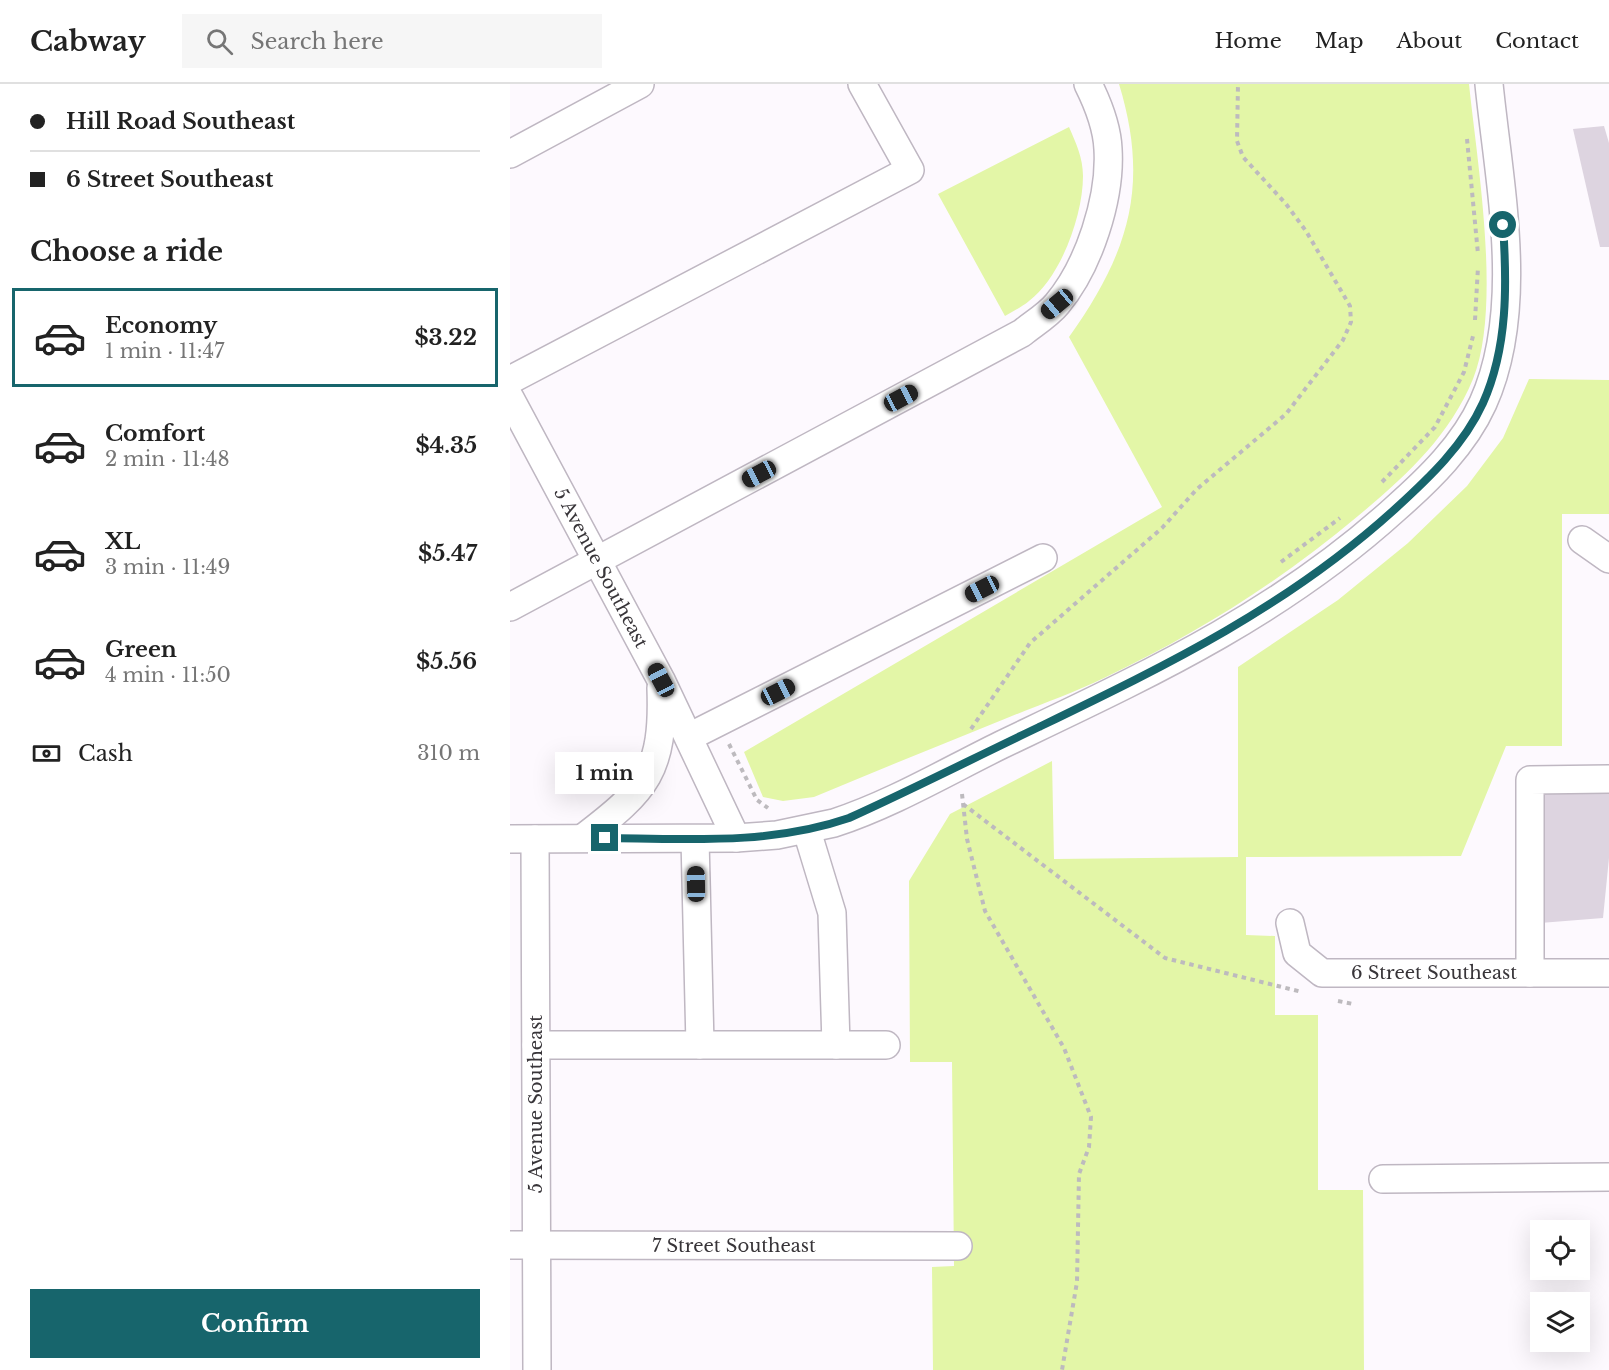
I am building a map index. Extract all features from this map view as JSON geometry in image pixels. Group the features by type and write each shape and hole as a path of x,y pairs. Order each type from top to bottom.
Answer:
{"street":[{"path":"510,154 640,84"},
{"path":"510,380 910,170 862,84"},
{"path":"510,607 1022,333 1057,304 1087,256 1104,195 1108,149 1099,105 1088,84"},
{"path":"523,839 736,838 807,831 856,815 1160,669 1216,639 1328,566 1371,531 1441,465 1467,432 1484,402 1498,358 1506,275 1490,84"},
{"name":"5 Avenue Southeast","path":"510,398 661,680 736,838"},
{"path":"1582,540 1609,560"},
{"path":"689,737 1043,558"},
{"path":"583,838 625,806 644,781 660,750 661,680"},
{"path":"1530,972 1530,780 1609,779"},
{"path":"807,831 832,913 836,1045"},
{"path":"695,838 700,1045"},
{"name":"5 Avenue Southeast","path":"523,839 536,1045 537,1370"},
{"name":"6 Street Southeast","path":"1290,923 1297,953 1322,972 1609,973"},
{"path":"536,1045 886,1045"},
{"path":"1383,1179 1609,1177"},
{"name":"7 Street Southeast","path":"510,1245 958,1246"}],"path":[{"path":"976,733 966,738 1030,643 1162,528 1197,489 1286,414 1343,340 1351,322 1350,306 1306,231 1286,204 1243,157 1237,141 1238,84"},
{"path":"1377,488 1435,427 1464,372 1475,327 1478,258 1466,130"},
{"path":"1277,565 1341,517"},
{"path":"718,722 757,800 762,806 772,809"},
{"path":"960,788 967,838 985,911 1064,1048 1090,1117 1089,1147 1079,1174 1077,1282 1062,1370"},
{"path":"963,804 1165,958 1309,993"},
{"path":"1331,999 1353,1004"}],"green space":[{"path":"1119,84 1469,84 1485,234 1487,275 1486,314 1481,349 1473,379 1463,400 1452,419 1424,455 1358,516 1299,563 1236,605 1171,644 1080,689 814,797 783,801 763,797 744,752 1162,507 1069,337 1090,306 1106,276 1119,247 1128,217 1133,186 1133,154"},
{"path":"1069,127 1079,151 1083,176 1079,209 1068,244 1051,277 1041,290 1005,316 938,194"},
{"path":"1529,379 1609,380 1609,514 1562,514 1562,746 1506,746 1461,856 1246,857 1246,935 1275,936 1275,1015 1318,1015 1318,1190 1363,1190 1364,1370 933,1370 932,1267 954,1266 952,1062 910,1062 909,881 950,814 1052,761 1054,859 1238,857 1238,667 1338,600 1408,543 1467,486 1503,438"}],"building":[{"path":"1604,126 1609,143 1609,247 1600,247 1573,129"},
{"path":"1538,785 1609,785 1609,858 1603,918 1540,923"}],"route":[{"path":"605,838 736,838 777,835 807,831 849,818 1160,669 1216,639 1284,597 1328,566 1407,499 1441,465 1467,432 1484,402 1498,358 1506,275 1503,225"}]}
